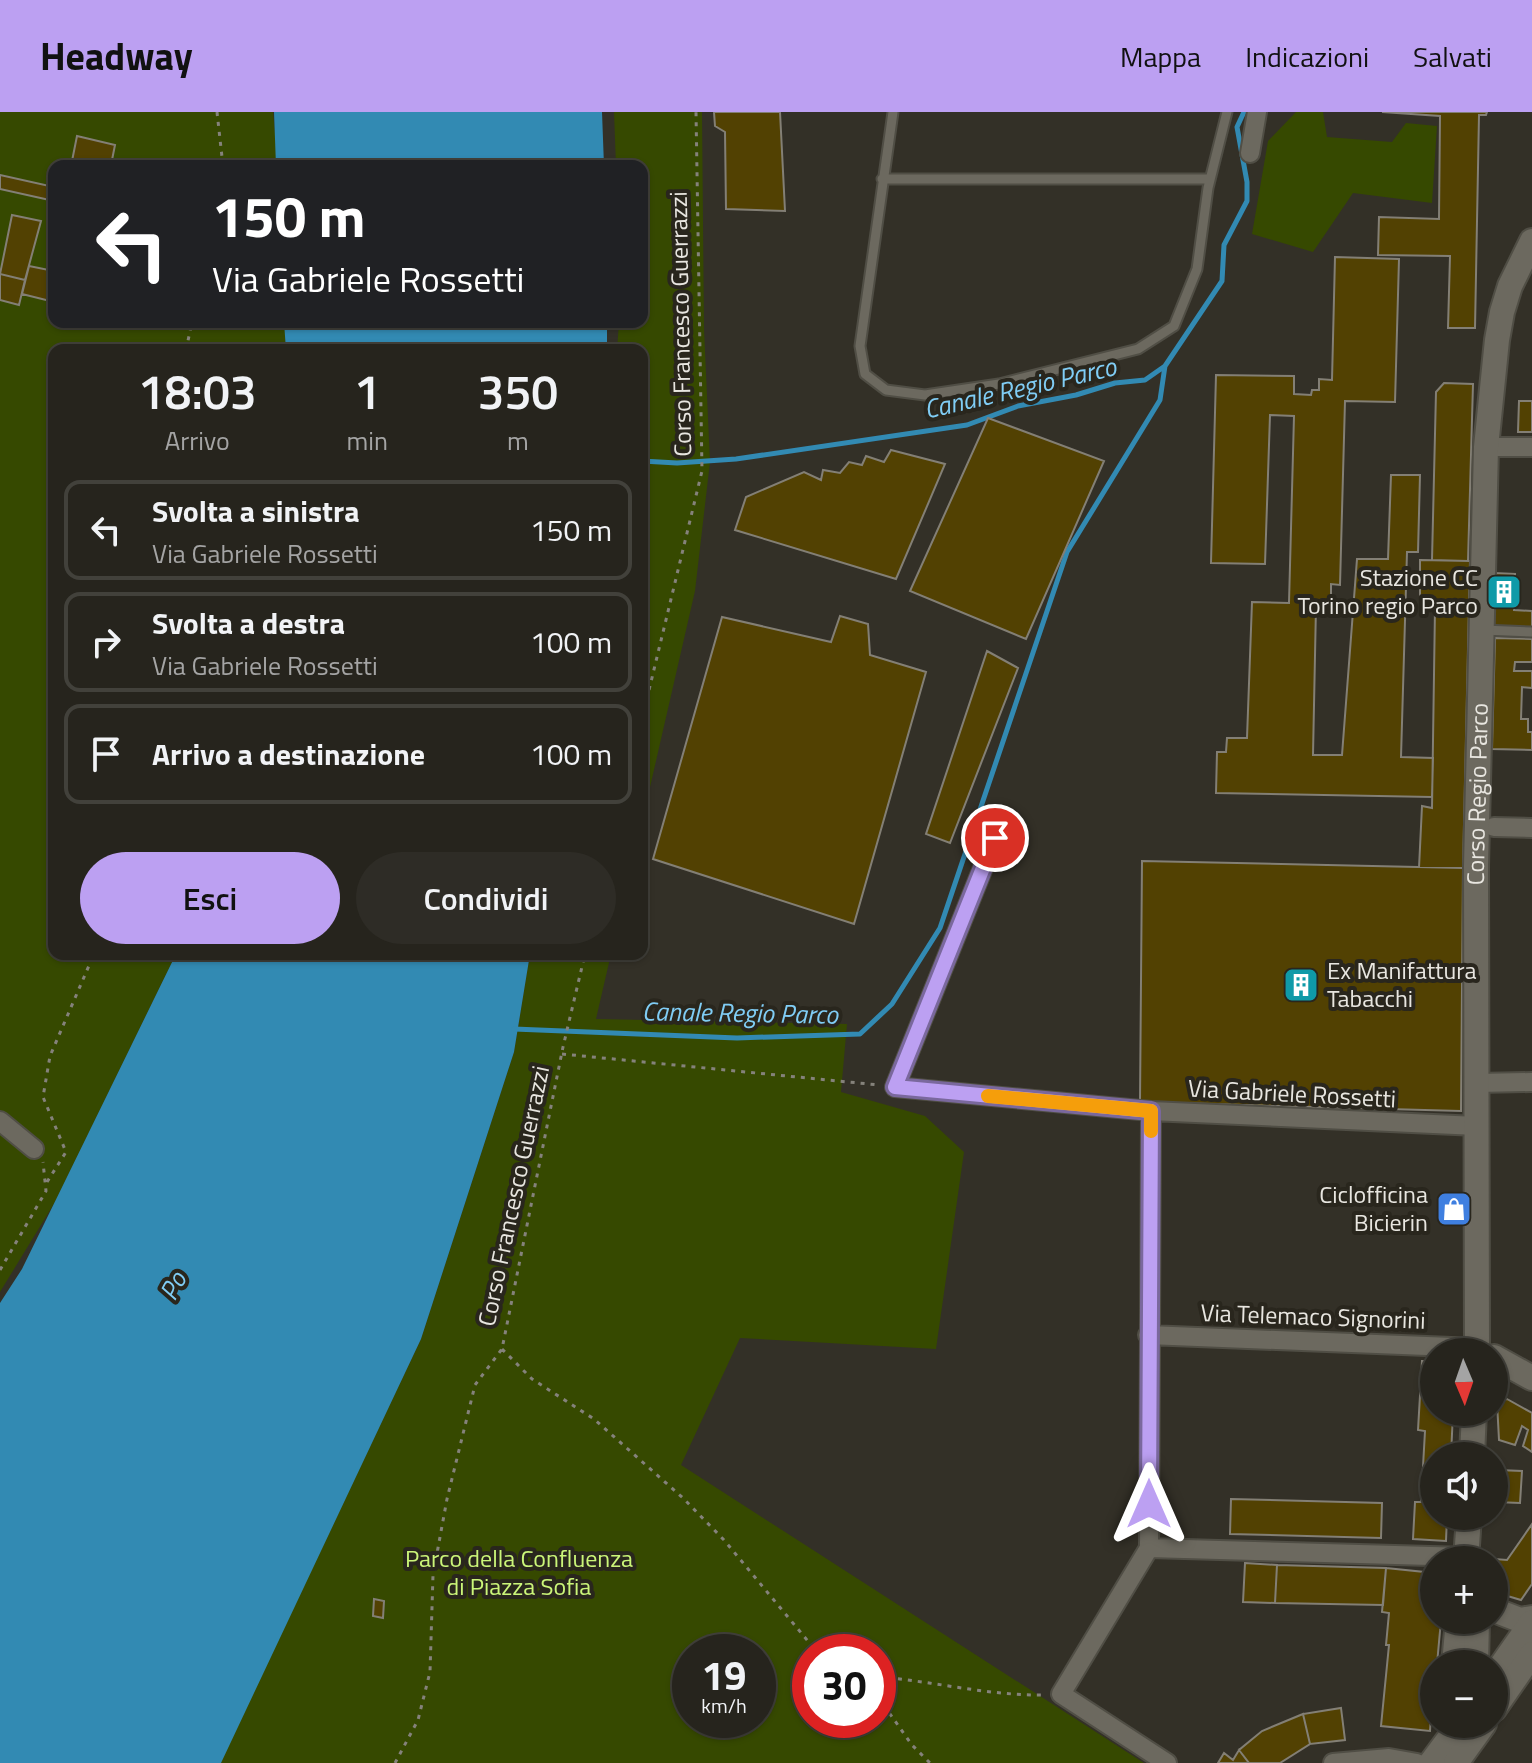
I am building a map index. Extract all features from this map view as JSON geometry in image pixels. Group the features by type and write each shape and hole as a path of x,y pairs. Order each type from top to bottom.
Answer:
{"street":[{"path":"1250,153 1257,112"},
{"name":"Corso Regio Parco","path":"1483,1338 1476,1083 1476,866 1486,447 1502,312 1510,286 1532,241"},
{"path":"1486,447 1532,447"},
{"path":"1494,827 1532,828"},
{"path":"895,1087 995,838"},
{"path":"1476,1083 1532,1082"},
{"name":"Via Gabriele Rossetti","path":"895,1087 1151,1111 1477,1126"},
{"path":"1151,1111 1149,1548 1061,1694 1167,1763"},
{"path":"0,1121 34,1149"},
{"name":"Via Telemaco Signorini","path":"1148,1335 1420,1349"},
{"path":"1508,1365 1532,1378"},
{"path":"1149,1548 1420,1557"},
{"path":"1508,1615 1532,1620"},
{"path":"1508,1655 1532,1620"},
{"path":"1508,1689 1532,1654"},
{"path":"1448,1757 1455,1738"},
{"path":"1448,1757 1462,1738"},
{"path":"1448,1757 1469,1738"},
{"path":"1333,1763 1389,1758 1417,1763"}],"lane":[{"path":"893,112 860,346 865,374 886,390 925,395 999,384 1138,349 1174,326 1197,269 1210,179 1227,112"},
{"path":"882,179 1210,179"},
{"path":"1482,630 1532,632"}],"path":[{"path":"217,112 222,160"},
{"name":"Corso Francesco Guerrazzi","path":"648,694 702,471 696,112"},
{"path":"0,1270 41,1204 47,1182 66,1152 43,1097 50,1056 91,960"},
{"name":"Corso Francesco Guerrazzi","path":"395,1763 418,1720 430,1672 433,1575 447,1499 475,1385 502,1349 584,960"},
{"path":"562,1054 895,1087"},
{"path":"34,1149 41,1157 47,1182"},
{"path":"502,1349 532,1379 594,1419 683,1498 724,1540 802,1634"},
{"path":"896,1678 1010,1696 1061,1694"},
{"path":"896,1722 930,1763"}],"green space":[{"path":"0,112 273,112 277,160 48,160 48,328 285,328 286,344 48,344 48,960 173,960 55,1202 0,1292"},
{"path":"614,112 702,112 704,329 710,462 695,591 648,796 648,344 617,344 619,328 648,328 648,160 616,160"},
{"path":"1296,112 1323,112 1327,137 1392,142 1406,123 1437,126 1432,203 1353,193 1313,252 1252,234 1268,141"},
{"name":"Parco della Confluenza di Piazza Sofia","path":"529,960 610,960 596,1019 847,1024 841,1092 925,1116 964,1152 936,1349 740,1338 681,1465 1144,1763 220,1763 421,1339 514,1052"}],"water":[{"path":"274,112 602,112 604,160 276,160"},
{"path":"284,328 607,328 607,344 286,344"},
{"name":"Po","path":"173,960 529,960 514,1052 421,1339 221,1763 0,1763 0,1303 22,1269"}],"building":[{"path":"714,112 780,112 785,211 726,209 725,132 715,126"},
{"path":"1382,112 1487,112 1486,115 1479,115 1475,328 1448,328 1450,256 1378,255 1379,217 1439,219 1440,116"},
{"path":"77,136 115,145 112,160 72,160"},
{"path":"0,175 48,186 48,200 0,189"},
{"path":"12,215 41,221 25,280 0,274"},
{"path":"1335,257 1399,259 1395,402 1345,401 1340,585 1331,584 1331,605 1316,606 1313,755 1342,755 1357,559 1388,559 1391,475 1420,475 1418,552 1407,552 1401,757 1433,758 1432,797 1216,793 1217,752 1226,752 1227,738 1247,738 1252,602 1289,603 1294,416 1270,415 1265,564 1211,563 1216,375 1294,376 1294,394 1311,395 1312,390 1319,390 1319,379 1332,380"},
{"path":"29,266 48,270 48,300 22,294"},
{"path":"0,274 25,280 19,305 0,300"},
{"path":"1444,383 1473,384 1468,561 1432,560 1436,392"},
{"path":"1519,401 1532,401 1532,432 1518,432"},
{"path":"988,418 1104,461 1026,639 910,591"},
{"path":"891,450 945,464 896,579 735,530 746,497 804,472 821,480 823,470 840,473 849,462 862,465 866,456 884,462"},
{"path":"1420,560 1470,561 1463,868 1419,868 1422,806 1432,808 1435,608 1420,607"},
{"name":"Stazione CC Torino regio Parco","path":"1494,573 1515,574 1514,610 1532,611 1532,629 1492,627"},
{"path":"840,616 868,624 870,655 926,672 854,924 653,859 722,617 831,642"},
{"path":"1495,638 1532,639 1532,662 1515,662 1514,671 1532,671 1532,688 1522,687 1521,719 1528,719 1532,750 1492,749"},
{"path":"987,651 1018,668 950,843 926,834"},
{"name":"Ex Manifattura Tabacchi","path":"1142,861 1463,868 1461,1111 1140,1102"},
{"path":"1420,1396 1420,1426 1452,1426 1452,1442 1424,1442 1425,1431 1418,1430"},
{"path":"1508,1400 1532,1413 1532,1452 1523,1446 1528,1430 1522,1426 1515,1445 1499,1440 1498,1426 1508,1426"},
{"path":"1508,1470 1522,1471 1520,1503 1508,1502"},
{"path":"1231,1499 1382,1503 1381,1538 1230,1534"},
{"path":"1415,1502 1420,1502 1420,1530 1446,1530 1446,1541 1413,1539"},
{"path":"1532,1524 1532,1584 1521,1600 1508,1596 1508,1559"},
{"path":"1245,1563 1277,1565 1275,1603 1243,1602"},
{"path":"1277,1565 1386,1568 1383,1605 1275,1603"},
{"path":"1386,1568 1420,1572 1420,1634 1440,1634 1438,1650 1420,1650 1420,1730 1381,1726 1389,1645 1386,1645 1389,1613 1382,1612"},
{"path":"374,1599 384,1601 383,1618 373,1616"},
{"path":"1341,1708 1345,1740 1310,1744 1303,1714"},
{"path":"1303,1714 1310,1744 1280,1763 1249,1763 1239,1750 1262,1731"},
{"path":"1239,1750 1249,1763 1218,1763 1224,1753 1233,1760"}],"waterway":[{"name":"Canale Regio Parco","path":"648,461 677,463 736,459 967,425 1018,406 1076,395 1115,383 1145,380 1165,366 1222,281 1224,245 1247,201 1247,182 1237,127 1244,112"},
{"name":"Canale Regio Parco","path":"514,1029 737,1038 860,1034 892,1004 940,928 1067,552 1160,400 1165,366"}],"slow traffic":[{"path":"988,1096 1151,1111 1151,1131"}],"place":[{"name":"Stazione CC Torino regio Parco","path":"1504,592"},
{"name":"Ex Manifattura Tabacchi","path":"1301,985"},
{"name":"Ciclofficina Bicierin","path":"1454,1209"}],"route":[{"path":"995,838 895,1087 1151,1111 1149,1504"}]}
